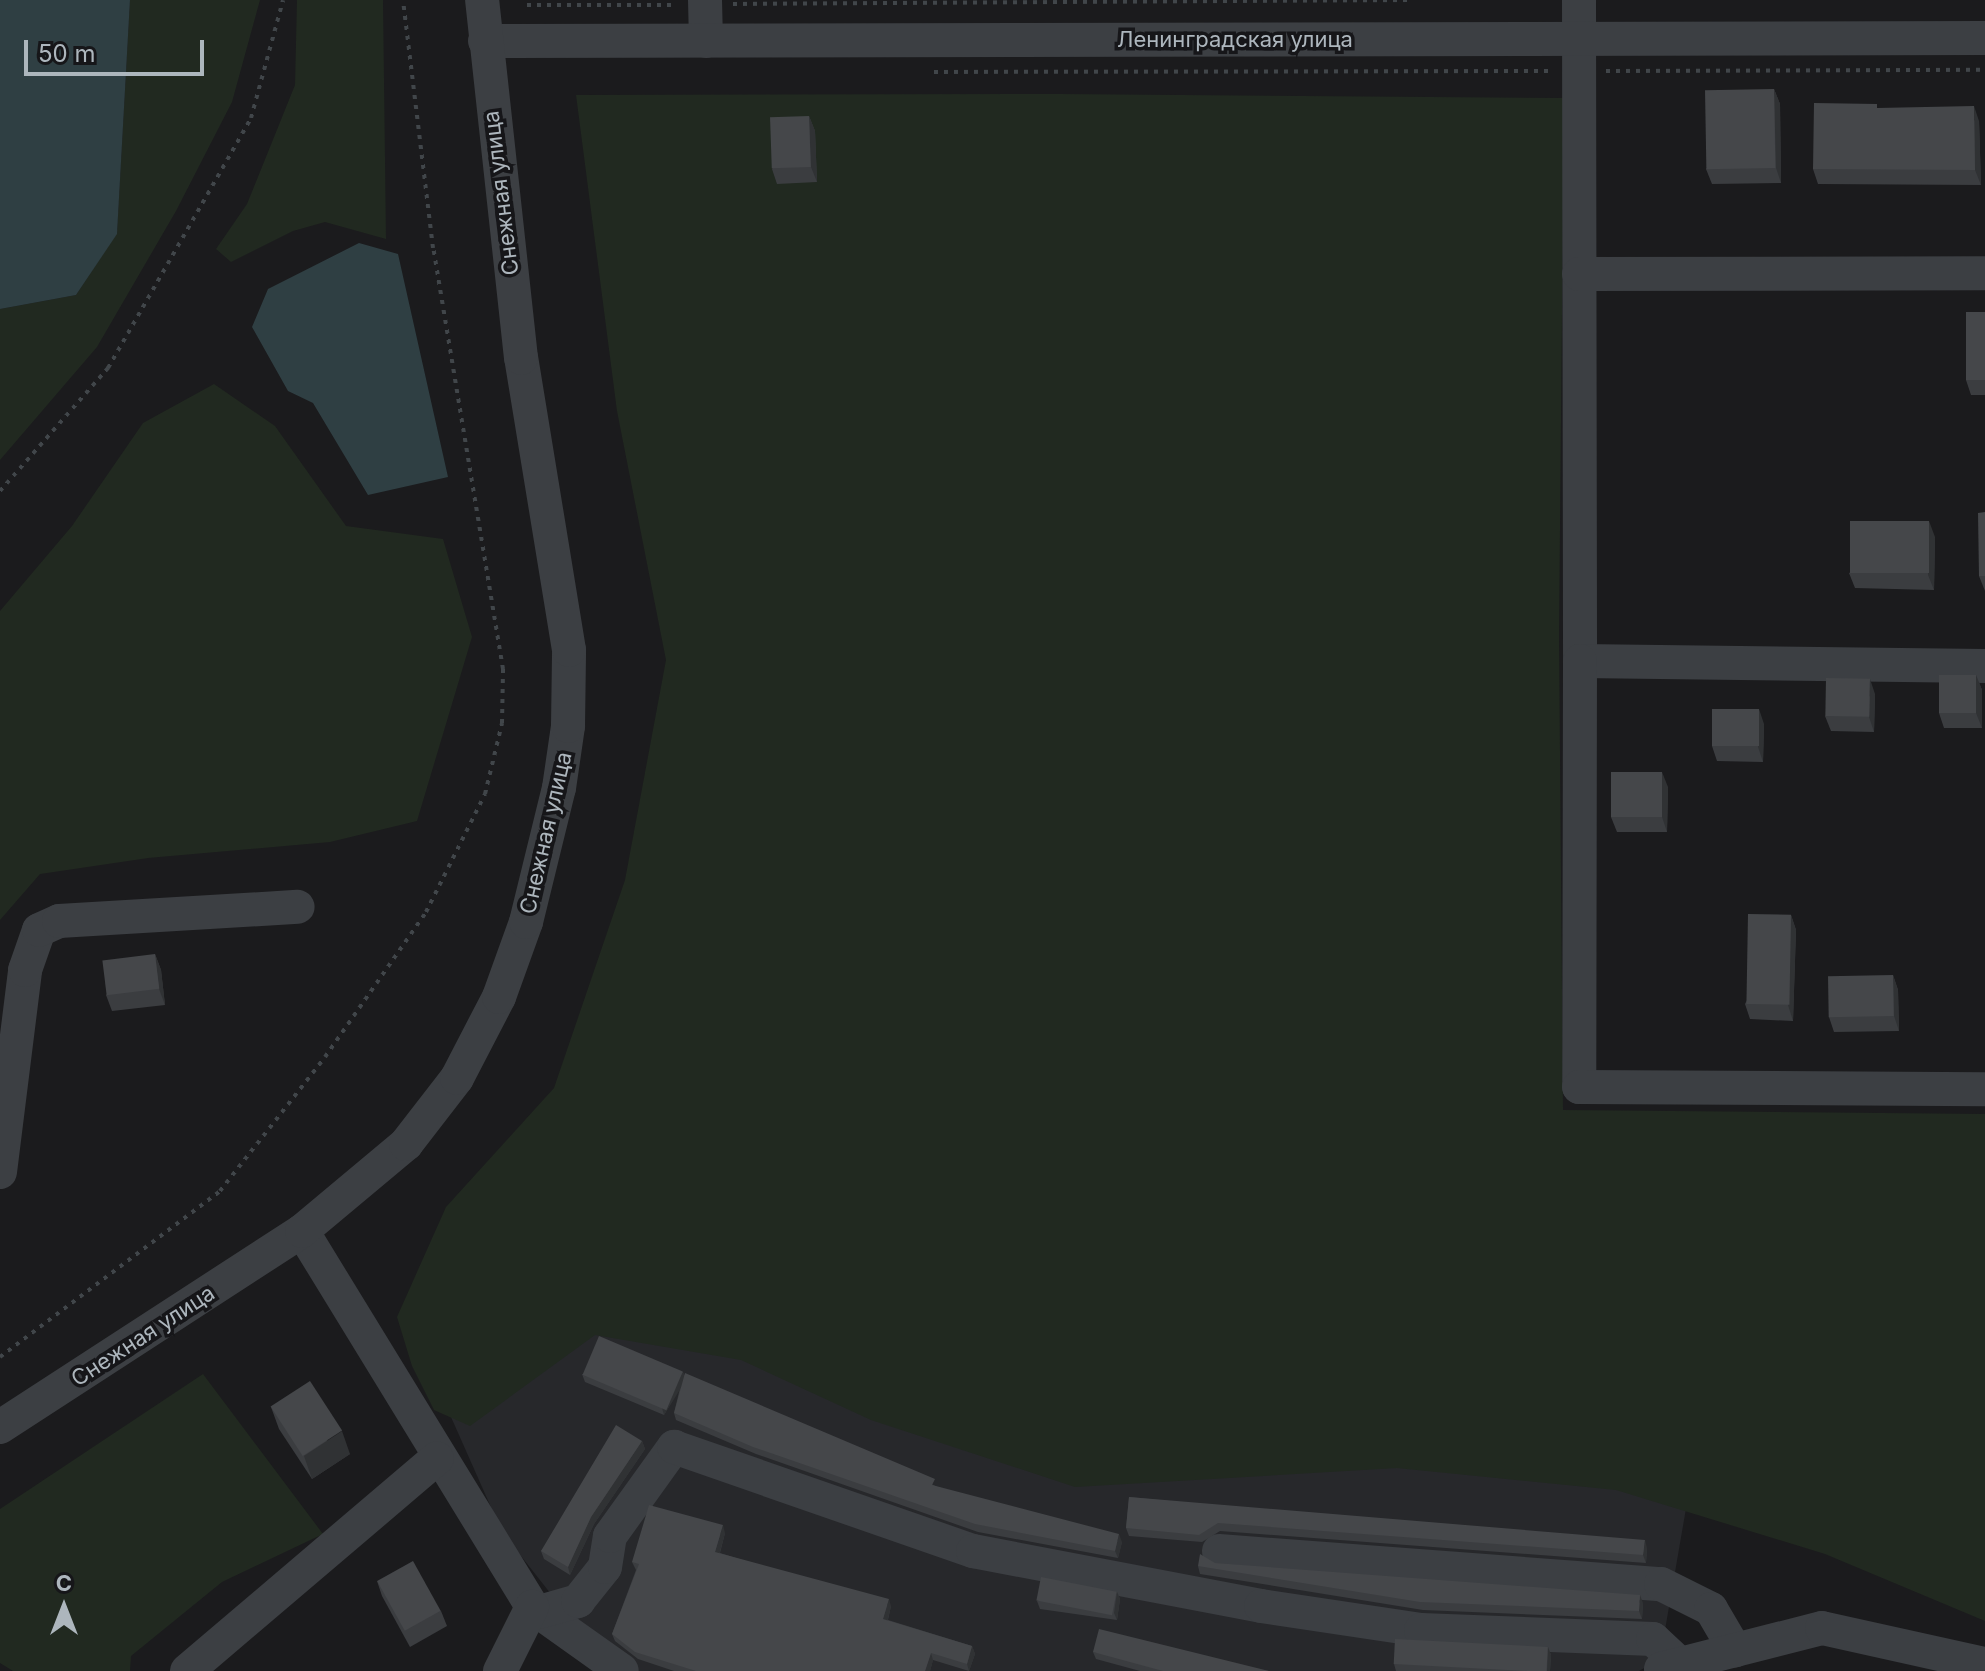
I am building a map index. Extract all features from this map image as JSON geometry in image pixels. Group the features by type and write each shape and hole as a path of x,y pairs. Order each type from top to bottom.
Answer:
{"street":[{"name":"Снежная улица","path":"2,1423 302,1231 406,1144 457,1078 499,997 515,952 559,788 568,726 569,650 521,358 482,0"},
{"path":"1579,0 1579,1087 1985,1089"},
{"path":"705,2 706,41"},
{"name":"Ленинградская улица","path":"485,41 706,41 1579,55 1985,38"},
{"path":"1579,274 1985,273"},
{"path":"1580,661 1985,666"},
{"path":"0,1172 25,970 39,930 59,921 298,907"},
{"path":"302,1231 437,1458 536,1610 622,1671"},
{"path":"500,1671 536,1610 578,1601 605,1567 610,1536 674,1447 973,1551 1261,1606 1421,1630 1653,1639 1666,1668 1822,1628 1985,1664"},
{"path":"187,1671 437,1458"},
{"path":"1219,1551 1661,1584 1711,1609 1735,1650"}],"path":[{"path":"0,491 108,368 251,118 283,0"},
{"path":"0,1357 220,1191 325,1057 426,912 485,794 502,723 503,669 429,217 403,0"},
{"path":"527,5 1411,0"},
{"path":"931,72 1579,55 1985,70"}],"shaded area":[{"path":"0,0 130,0 117,234 76,295 0,309"},
{"path":"130,0 260,0 232,102 176,211 97,347 0,460 0,309 76,295 117,233"},
{"path":"297,0 383,0 386,239 325,222 293,231 231,262 216,249 247,204 295,85"},
{"path":"1059,94 1564,98 1559,636 1563,1110 1985,1114 1985,1621 1825,1554 1616,1490 1397,1468 1075,1487 871,1420 741,1360 595,1335 470,1426 434,1410 412,1366 397,1317 446,1207 554,1088 625,880 666,660 617,411 576,95"},
{"path":"359,243 398,254 448,477 368,495 313,403 288,391 252,327 268,289"},
{"path":"214,384 275,426 346,526 443,539 472,637 417,821 330,842 148,858 40,874 0,920 0,611 72,526 143,423"},
{"path":"584,1331 1688,1497 1660,1659 1639,1671 635,1671 558,1603 502,1532 451,1417"},
{"path":"203,1374 323,1534 222,1582 131,1656 130,1671 13,1671 0,1663 0,1509"}],"building":[{"path":"1774,89 1775,168 1706,169 1705,90"},
{"path":"1814,103 1877,104 1877,108 1974,106 1975,170 1813,169"},
{"path":"809,116 811,167 772,168 770,117"},
{"path":"1966,312 1985,312 1985,380 1966,380"},
{"path":"1985,512 1985,576 1979,576 1978,513"},
{"path":"1850,521 1929,521 1929,573 1850,573"},
{"path":"1939,675 1976,675 1976,713 1939,713"},
{"path":"1826,678 1870,679 1869,717 1825,716"},
{"path":"1712,709 1759,709 1759,746 1712,746"},
{"path":"1611,772 1662,772 1662,817 1611,817"},
{"path":"1748,914 1791,915 1789,1005 1746,1004"},
{"path":"155,954 159,989 107,995 102,960"},
{"path":"1893,975 1894,1016 1829,1017 1828,976"},
{"path":"599,1336 683,1372 666,1410 583,1375"},
{"path":"685,1373 935,1479 932,1485 1119,1534 1115,1551 975,1524 753,1447 674,1413"},
{"path":"310,1381 342,1430 303,1456 271,1407"},
{"path":"616,1425 642,1441 591,1517 568,1567 541,1551"},
{"path":"1129,1497 1645,1540 1643,1555 1218,1523 1199,1535 1126,1528"},
{"path":"649,1505 723,1525 715,1552 889,1599 883,1619 972,1646 967,1664 931,1653 925,1671 696,1671 635,1652 612,1634 639,1564 632,1562"},
{"path":"1200,1554 1215,1563 1640,1595 1639,1611 1420,1602 1198,1566"},
{"path":"413,1561 441,1611 405,1631 377,1581"},
{"path":"1041,1577 1117,1592 1112,1615 1036,1601"},
{"path":"1099,1629 1269,1671 1163,1671 1093,1652"},
{"path":"1395,1639 1548,1647 1547,1671 1394,1664"}]}
